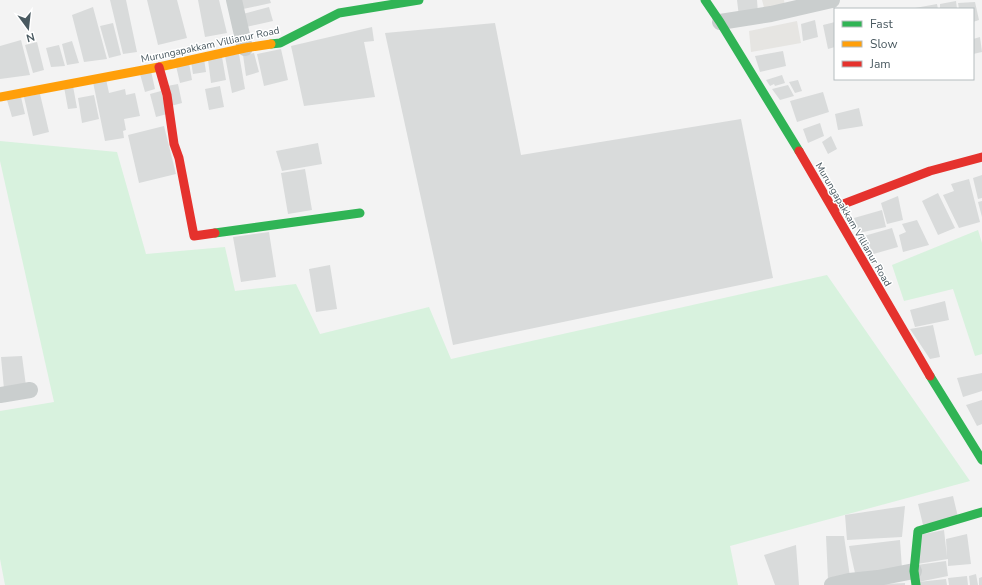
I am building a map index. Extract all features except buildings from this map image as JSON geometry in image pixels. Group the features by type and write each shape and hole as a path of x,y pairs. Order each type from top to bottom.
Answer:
{"main road":[{"name":"Murungapakkam Villianur Road","path":"0,97 159,67 245,48 280,43 338,7 419,0"},
{"name":"Murungapakkam Villianur Road","path":"705,0 818,181 944,400 982,460"},
{"path":"159,67 167,95 174,144 180,158 194,236 360,214"},
{"path":"833,208 930,171 982,157"},
{"path":"915,578 918,531 982,512"}],"street":[{"path":"234,0 245,48"},
{"path":"720,22 771,14 832,0"},
{"path":"0,395 30,390"},
{"path":"832,585 849,581 878,578 915,578"}],"shaded area":[{"path":"762,0 784,0 785,7 765,11"},
{"path":"797,21 801,43 751,52 749,31"}],"green space":[{"path":"0,141 117,152 146,254 225,247 235,291 296,284 320,334 429,307 451,359 827,275 970,481 730,546 738,585 5,585 0,559 0,411 54,402 0,161"},
{"path":"978,230 982,243 982,354 975,356 953,289 904,301 892,265"}],"traffic: fast":[{"path":"271,44 280,43 339,13 419,0"},
{"path":"705,0 799,151"},
{"path":"215,233 360,213"},
{"path":"930,376 982,460"},
{"path":"916,585 914,571 918,531 982,512"}],"traffic: slow":[{"path":"0,97 271,44"}],"traffic: jam":[{"path":"159,67 167,95 174,144 179,158 194,236 215,233"},
{"path":"799,151 930,376"},
{"path":"833,208 930,171 982,157"}]}
